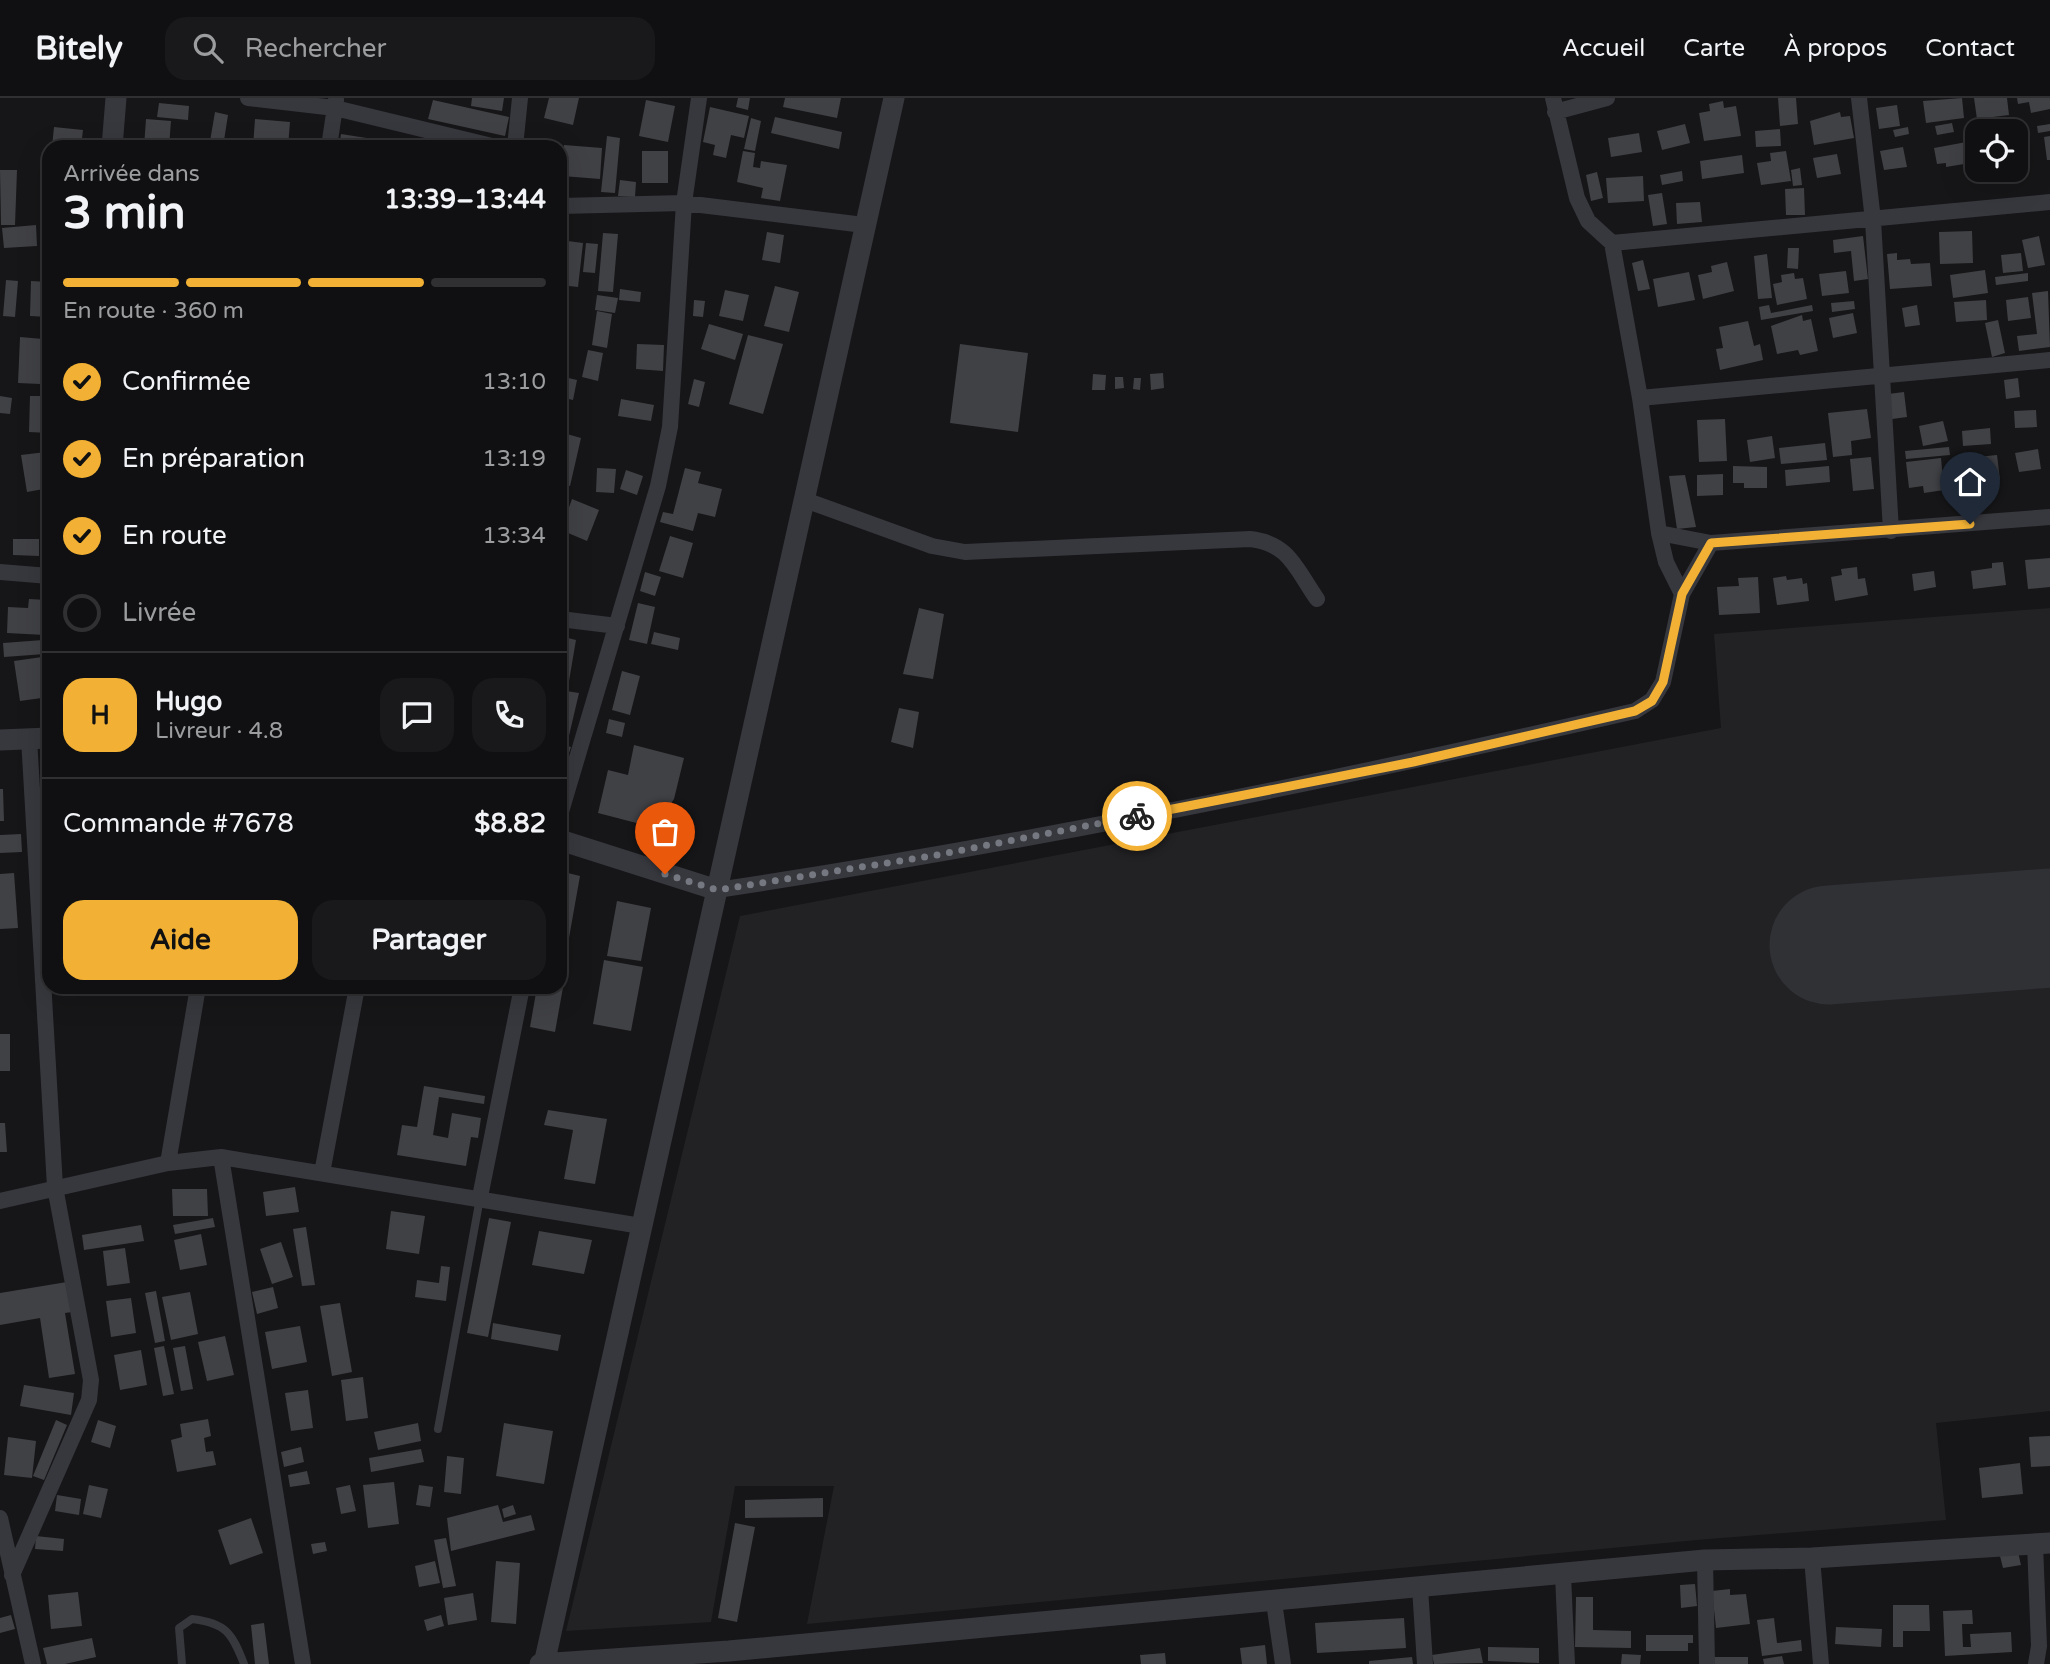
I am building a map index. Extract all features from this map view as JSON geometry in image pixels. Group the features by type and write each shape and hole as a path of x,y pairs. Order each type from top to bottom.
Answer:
{"street":[{"path":"112,140 116,98"},
{"path":"248,98 335,103 470,140"},
{"path":"515,140 520,98"},
{"path":"567,792 658,486 670,427 684,203 699,98"},
{"path":"894,98 863,226 805,500 543,1664 729,1651 1705,1560 1811,1558 2043,1544 2036,1664"},
{"path":"1607,98 1554,105 1577,198 1588,221 1612,243 1640,398 1659,533 1665,562 1682,594"},
{"path":"1859,98 1873,220 1891,531"},
{"path":"330,140 335,103"},
{"path":"1612,243 2050,202"},
{"path":"567,206 684,203 863,226"},
{"path":"1640,398 2050,360"},
{"path":"805,500 932,546 965,552 1250,539 1267,541 1281,548 1317,599"},
{"path":"1659,533 1711,543 2050,517"},
{"path":"567,842 717,890 937,855 1359,773 1635,711 1652,701 1663,682 1682,594 1711,543"},
{"path":"0,572 42,575"},
{"path":"567,620 617,626"},
{"path":"0,740 39,738 42,822"},
{"path":"12,1575 89,1400 91,1380 55,1187 48,994"},
{"path":"168,1163 197,994"},
{"path":"323,1173 356,994"},
{"path":"480,1197 521,994"},
{"path":"0,1201 168,1163 221,1157 480,1197 641,1226"},
{"path":"221,1157 303,1664"},
{"path":"0,1518 33,1664"},
{"path":"1811,1558 1821,1664"},
{"path":"1705,1560 1707,1664"},
{"path":"1563,1575 1567,1664"},
{"path":"1420,1588 1424,1664"},
{"path":"1274,1602 1283,1664"}],"lane":[{"path":"438,1429 480,1197"},
{"path":"182,1664 179,1628 192,1619 214,1621 233,1636 244,1664"}],"shaded area":[{"path":"2050,608 2050,1411 1936,1423 1946,1520 1697,1540 807,1624 834,1486 735,1486 711,1622 566,1631 740,916 1721,728 1714,634"}],"building":[{"path":"472,98 504,98 502,111 471,106"},
{"path":"549,98 579,98 573,125 544,118"},
{"path":"738,98 750,98 748,110 736,107"},
{"path":"785,98 841,98 837,118 783,107"},
{"path":"1778,98 1796,98 1798,124 1780,126"},
{"path":"1962,98 1964,118 1926,123 1923,101"},
{"path":"1974,98 2007,98 2009,115 1977,119"},
{"path":"2017,98 2050,98 2050,109 2031,113 2029,102 2018,104"},
{"path":"433,100 509,117 505,136 428,119"},
{"path":"646,100 675,106 668,142 639,136"},
{"path":"1723,101 1724,108 1736,106 1741,136 1704,141 1699,113 1710,111 1709,104"},
{"path":"159,103 189,106 188,120 157,117"},
{"path":"1897,105 1900,126 1879,129 1876,108"},
{"path":"710,107 749,116 744,138 731,135 726,158 713,155 715,145 703,142"},
{"path":"215,112 228,115 224,140 210,140"},
{"path":"1840,112 1841,117 1850,116 1854,138 1814,145 1810,121"},
{"path":"775,117 842,132 839,149 771,133"},
{"path":"751,118 761,121 755,151 744,149"},
{"path":"146,119 171,121 170,140 144,140"},
{"path":"255,119 290,122 289,140 254,140"},
{"path":"1952,123 1954,132 1937,135 1935,126"},
{"path":"1685,124 1690,143 1662,150 1657,131"},
{"path":"2050,124 2050,131 2038,133 2037,126"},
{"path":"54,127 83,130 82,140 53,140"},
{"path":"1908,127 1909,134 1895,137 1893,130"},
{"path":"1780,129 1781,146 1756,147 1755,131"},
{"path":"1639,133 1642,152 1611,157 1608,138"},
{"path":"341,134 373,139 373,140 340,140"},
{"path":"607,136 620,138 615,193 601,192"},
{"path":"2050,136 2050,160 2047,160 2044,137"},
{"path":"1965,142 1965,164 1946,167 1946,163 1937,164 1934,148"},
{"path":"567,145 602,148 600,179 567,176"},
{"path":"1903,147 1907,167 1884,170 1880,151"},
{"path":"642,151 668,151 668,183 642,183"},
{"path":"743,151 755,153 753,167 760,168 761,161 787,165 780,201 761,198 763,188 737,182"},
{"path":"1786,151 1791,181 1761,185 1757,163 1771,161 1770,153"},
{"path":"1837,154 1841,174 1817,178 1813,158"},
{"path":"1742,155 1744,173 1702,179 1700,161"},
{"path":"1800,168 1802,185 1793,186 1791,170"},
{"path":"0,170 17,170 15,225 1,225"},
{"path":"1682,171 1683,181 1662,185 1660,175"},
{"path":"1597,172 1603,198 1591,201 1586,175"},
{"path":"1643,176 1644,201 1608,203 1606,178"},
{"path":"620,180 636,182 635,197 618,196"},
{"path":"1804,188 1805,215 1786,215 1785,189"},
{"path":"1662,193 1667,224 1653,226 1648,195"},
{"path":"1700,202 1702,222 1677,224 1676,203"},
{"path":"36,225 37,246 4,248 2,228"},
{"path":"1972,231 1973,263 1940,264 1939,232"},
{"path":"767,232 784,235 780,263 762,260"},
{"path":"603,233 618,234 613,292 598,291"},
{"path":"1863,236 1868,279 1854,281 1851,251 1834,253 1833,240"},
{"path":"2039,236 2045,265 2028,268 2022,240"},
{"path":"567,241 583,243 578,287 567,286"},
{"path":"586,243 598,244 595,273 583,272"},
{"path":"1788,248 1799,248 1798,269 1787,268"},
{"path":"1897,253 1897,260 1910,259 1911,264 1930,263 1932,286 1890,289 1887,254"},
{"path":"2021,253 2023,271 2003,273 2001,255"},
{"path":"1767,254 1772,298 1758,299 1754,256"},
{"path":"1643,260 1650,289 1638,291 1632,263"},
{"path":"1727,262 1734,291 1703,299 1698,275 1712,272 1711,266"},
{"path":"1985,270 1988,293 1953,298 1950,275"},
{"path":"1846,271 1849,293 1822,296 1819,274"},
{"path":"1689,272 1695,300 1658,307 1653,279"},
{"path":"1794,273 1795,279 1803,278 1807,299 1777,305 1773,284 1782,282 1781,275"},
{"path":"2028,273 2028,281 1996,285 1995,277"},
{"path":"6,280 18,281 15,317 3,316"},
{"path":"31,281 42,282 42,317 30,316"},
{"path":"775,286 799,292 789,332 764,326"},
{"path":"620,289 641,292 640,302 619,300"},
{"path":"725,290 749,295 743,321 719,316"},
{"path":"2048,291 2050,347 2019,351 2017,336 2037,334 2032,293"},
{"path":"597,295 618,298 615,313 595,310"},
{"path":"2028,297 2031,318 2008,321 2006,300"},
{"path":"694,300 705,301 703,317 693,316"},
{"path":"1986,300 1987,320 1956,322 1954,302"},
{"path":"1854,301 1855,309 1832,312 1831,303"},
{"path":"1769,305 1771,313 1812,305 1813,311 1761,320 1759,307"},
{"path":"1917,305 1920,325 1905,327 1902,308"},
{"path":"597,311 612,314 607,348 592,345"},
{"path":"1853,313 1857,333 1833,338 1829,318"},
{"path":"1802,315 1803,321 1811,319 1818,351 1800,355 1798,350 1777,354 1771,326"},
{"path":"1998,320 2005,353 1992,357 1985,323"},
{"path":"1748,321 1754,346 1760,344 1763,360 1720,370 1716,349 1723,348 1719,327"},
{"path":"709,324 743,334 735,360 701,349"},
{"path":"748,335 783,344 763,414 729,404"},
{"path":"20,337 42,339 40,384 18,383"},
{"path":"637,344 664,345 663,371 636,369"},
{"path":"960,344 1028,353 1018,432 950,423"},
{"path":"588,350 603,353 598,381 582,377"},
{"path":"1163,373 1164,388 1151,390 1150,374"},
{"path":"1093,374 1106,375 1105,390 1092,390"},
{"path":"1115,377 1123,377 1124,388 1115,389"},
{"path":"567,378 577,380 573,400 567,399"},
{"path":"1134,378 1141,378 1140,390 1133,389"},
{"path":"2018,378 2020,397 2006,399 2004,380"},
{"path":"694,379 705,382 699,407 688,404"},
{"path":"1904,392 1907,417 1892,419 1888,394"},
{"path":"0,396 12,398 10,414 0,413"},
{"path":"30,396 42,396 42,433 29,432"},
{"path":"621,399 654,405 651,421 618,416"},
{"path":"1867,409 1871,438 1851,441 1852,455 1833,457 1828,413"},
{"path":"2036,410 2037,427 2015,428 2014,411"},
{"path":"1725,419 1727,461 1699,462 1697,420"},
{"path":"1943,421 1948,441 1923,446 1919,426"},
{"path":"1990,428 1991,444 1963,446 1962,431"},
{"path":"567,434 581,438 570,486 567,485"},
{"path":"1772,436 1775,458 1750,462 1747,440"},
{"path":"1825,443 1827,460 1781,464 1779,448"},
{"path":"1949,447 1950,455 1906,459 1905,451"},
{"path":"2038,449 2041,469 2019,472 2015,453"},
{"path":"42,452 42,489 27,492 21,455"},
{"path":"1997,455 2000,480 1961,484 1958,459"},
{"path":"1871,457 1874,489 1853,491 1850,459"},
{"path":"1941,458 1944,490 1924,493 1923,486 1909,488 1906,462"},
{"path":"1733,466 1767,467 1767,488 1744,488 1744,483 1733,483"},
{"path":"1829,466 1830,482 1786,486 1785,470"},
{"path":"597,468 616,469 614,493 596,492"},
{"path":"685,468 701,472 698,483 722,489 715,517 698,513 693,531 660,522 663,512 673,514"},
{"path":"626,470 643,476 637,495 620,489"},
{"path":"1723,474 1723,495 1697,496 1697,475"},
{"path":"1685,475 1696,527 1677,529 1669,476"},
{"path":"572,499 599,510 587,541 567,533 567,513"},
{"path":"670,536 693,543 683,578 659,571"},
{"path":"13,539 39,539 39,556 13,555"},
{"path":"2050,558 2050,587 2028,589 2025,560"},
{"path":"2003,562 2006,585 1973,589 1971,571 1992,568 1992,563"},
{"path":"1857,567 1858,579 1865,578 1868,595 1835,601 1831,577 1842,575 1841,569"},
{"path":"1934,571 1936,587 1914,591 1912,574"},
{"path":"645,572 661,577 655,596 640,591"},
{"path":"1786,576 1787,580 1802,578 1803,584 1807,583 1809,601 1777,605 1773,578"},
{"path":"1758,577 1760,613 1719,615 1717,587 1739,586 1738,578"},
{"path":"29,599 42,600 42,635 7,633 8,607 28,608"},
{"path":"638,603 655,607 647,644 629,640"},
{"path":"919,608 944,614 933,679 903,674"},
{"path":"654,632 680,638 678,650 651,644"},
{"path":"567,638 576,640 567,681"},
{"path":"42,640 42,654 4,657 3,643"},
{"path":"42,657 42,698 20,701 14,661"},
{"path":"622,671 640,676 630,715 612,710"},
{"path":"567,691 579,693 567,740"},
{"path":"899,708 919,712 913,748 891,742"},
{"path":"609,719 625,723 622,737 606,733"},
{"path":"634,745 684,758 674,799 664,814 651,819 648,826 598,813 608,770 628,775"},
{"path":"0,789 3,789 4,821 0,821"},
{"path":"21,834 22,852 0,853 0,835"},
{"path":"14,873 18,928 0,929 0,874"},
{"path":"567,873 580,876 567,949"},
{"path":"617,901 651,908 641,961 607,956"},
{"path":"604,960 643,967 631,1031 593,1024"},
{"path":"536,994 562,994 555,1032 530,1027"},
{"path":"0,1034 10,1034 10,1071 0,1071"},
{"path":"424,1086 485,1096 484,1104 439,1097 433,1135 448,1138 452,1113 481,1118 478,1138 471,1137 466,1166 397,1155 402,1125 417,1127"},
{"path":"548,1110 607,1119 595,1184 564,1179 573,1130 544,1125"},
{"path":"0,1123 5,1123 7,1152 0,1152"},
{"path":"295,1187 299,1212 266,1216 263,1192"},
{"path":"172,1189 207,1189 208,1216 173,1216"},
{"path":"391,1211 425,1216 419,1254 386,1249"},
{"path":"213,1218 215,1227 175,1234 173,1225"},
{"path":"489,1218 511,1222 488,1337 467,1333"},
{"path":"141,1225 144,1241 84,1250 82,1235"},
{"path":"306,1227 315,1285 302,1286 293,1229"},
{"path":"539,1231 592,1240 584,1274 532,1265"},
{"path":"201,1234 207,1265 180,1270 174,1240"},
{"path":"281,1242 293,1277 272,1284 260,1249"},
{"path":"125,1248 130,1283 107,1286 103,1251"},
{"path":"441,1266 450,1267 446,1301 415,1297 417,1280 439,1283"},
{"path":"67,1282 72,1312 65,1313 75,1374 49,1378 40,1318 0,1325 0,1293"},
{"path":"273,1287 278,1308 257,1314 252,1292"},
{"path":"156,1291 165,1341 155,1343 145,1293"},
{"path":"190,1292 198,1334 171,1340 162,1297"},
{"path":"131,1298 136,1333 111,1337 106,1301"},
{"path":"340,1303 352,1372 332,1376 320,1306"},
{"path":"493,1323 561,1335 558,1351 491,1339"},
{"path":"300,1326 307,1362 272,1369 265,1332"},
{"path":"225,1336 234,1375 207,1381 198,1342"},
{"path":"164,1346 174,1394 163,1396 154,1348"},
{"path":"185,1346 193,1389 181,1391 173,1348"},
{"path":"141,1350 147,1385 120,1390 114,1355"},
{"path":"363,1377 368,1418 346,1421 341,1380"},
{"path":"24,1385 74,1393 71,1415 20,1406"},
{"path":"308,1390 313,1428 291,1431 285,1393"},
{"path":"208,1419 211,1436 204,1438 206,1452 213,1451 216,1465 177,1472 171,1440 182,1437 180,1424"},
{"path":"56,1420 67,1425 44,1480 33,1476"},
{"path":"98,1420 116,1426 110,1448 91,1442"},
{"path":"418,1423 421,1441 378,1450 374,1432"},
{"path":"504,1423 553,1431 544,1484 496,1476"},
{"path":"2050,1436 2050,1466 2031,1467 2029,1437"},
{"path":"8,1437 36,1441 32,1478 4,1475"},
{"path":"301,1447 304,1462 284,1467 281,1452"},
{"path":"421,1449 424,1462 371,1472 369,1458"},
{"path":"447,1456 464,1458 461,1494 444,1492"},
{"path":"2020,1463 2023,1494 1982,1498 1979,1468"},
{"path":"307,1471 310,1484 290,1487 288,1475"},
{"path":"394,1482 399,1524 368,1528 363,1485"},
{"path":"89,1485 108,1489 101,1518 83,1514"},
{"path":"350,1485 356,1511 341,1514 336,1488"},
{"path":"419,1485 433,1487 430,1507 416,1505"},
{"path":"57,1495 81,1499 79,1515 55,1511"},
{"path":"823,1498 823,1517 745,1518 745,1500"},
{"path":"498,1505 503,1522 531,1515 535,1530 451,1551 447,1518"},
{"path":"513,1505 516,1514 504,1518 502,1509"},
{"path":"251,1518 263,1553 230,1565 218,1530"},
{"path":"735,1523 755,1527 737,1622 718,1618"},
{"path":"36,1536 64,1539 63,1551 35,1549"},
{"path":"446,1538 456,1586 443,1588 434,1540"},
{"path":"325,1542 327,1551 313,1554 311,1544"},
{"path":"2018,1552 2021,1565 2003,1568 2000,1556"},
{"path":"435,1561 440,1583 419,1587 415,1566"},
{"path":"496,1561 520,1563 516,1624 491,1622"},
{"path":"1695,1584 1697,1606 1681,1608 1680,1585"},
{"path":"1730,1589 1730,1595 1746,1594 1750,1624 1716,1628 1712,1591"},
{"path":"78,1592 82,1626 51,1629 48,1595"},
{"path":"473,1593 477,1620 448,1625 444,1598"},
{"path":"1576,1597 1593,1597 1593,1630 1631,1631 1631,1648 1575,1647"},
{"path":"1893,1605 1929,1605 1930,1631 1903,1631 1903,1647 1893,1647"},
{"path":"1972,1610 1973,1624 1962,1624 1963,1647 1971,1647 1970,1634 2011,1632 2012,1652 1945,1656 1943,1611"},
{"path":"11,1615 15,1629 0,1633 0,1618"},
{"path":"441,1615 444,1626 427,1631 424,1620"},
{"path":"1404,1618 1406,1648 1317,1653 1315,1623"},
{"path":"1774,1618 1777,1643 1801,1640 1802,1651 1762,1656 1757,1620"},
{"path":"264,1623 269,1664 255,1664 251,1625"},
{"path":"1836,1627 1882,1629 1881,1647 1835,1644"},
{"path":"1646,1635 1693,1635 1693,1643 1688,1643 1688,1651 1646,1651"},
{"path":"92,1638 96,1657 65,1664 47,1664 43,1648"},
{"path":"1265,1645 1267,1664 1242,1664 1240,1648"},
{"path":"1488,1647 1539,1648 1539,1663 1488,1661"},
{"path":"1480,1648 1483,1663 1434,1664 1432,1655"},
{"path":"1165,1653 1166,1664 1141,1664 1140,1655"},
{"path":"1622,1654 1641,1655 1640,1664 1621,1664"},
{"path":"1782,1656 1784,1664 1764,1664 1763,1659"},
{"path":"1412,1657 1413,1664 1369,1664 1369,1661"},
{"path":"1714,1657 1748,1657 1748,1664 1714,1664"}],"runway":[{"path":"1829,945 2050,928"}],"way so far":[{"path":"665,874 717,890 937,855 1137,816"}],"route":[{"path":"1137,816 1413,762 1635,711 1652,701 1663,682 1682,594 1711,543 1970,524"}]}
